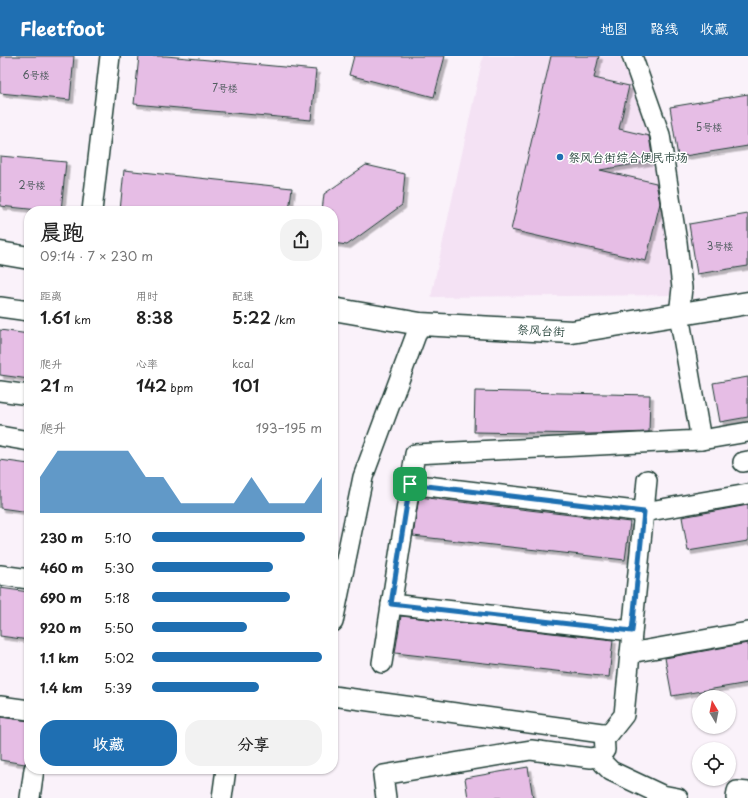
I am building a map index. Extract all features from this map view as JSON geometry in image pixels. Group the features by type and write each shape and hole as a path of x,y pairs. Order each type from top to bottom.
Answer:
{"main road":[{"path":"0,253 24,257"},
{"name":"祭风台街","path":"338,310 420,324 572,332 748,303"}],"street":[{"path":"93,206 110,56"},
{"path":"632,56 660,136 677,242 682,288 679,315 701,440"},
{"path":"0,307 24,310"},
{"path":"338,598 363,476 420,324"},
{"path":"0,391 24,394"},
{"path":"382,663 415,454 701,440 748,432"},
{"path":"0,436 24,440"},
{"path":"338,697 609,734 624,715 647,480"},
{"path":"410,484 644,512 748,494"},
{"path":"0,575 24,578"},
{"path":"391,604 632,631"},
{"path":"630,653 748,632"},
{"path":"0,706 24,709"},
{"path":"386,798 383,774 531,750 591,758 600,756 604,750 604,733"},
{"path":"600,756 603,763 610,771 662,795 678,798"},
{"path":"30,798 33,774"},
{"path":"222,798 225,774"},
{"path":"736,798 737,791 748,792"}],"shaded area":[{"name":"祭风台街综合便民市场","path":"483,56 620,56 623,66 653,122 676,295 431,297"}],"building":[{"path":"0,56 74,56 70,100 0,93"},
{"path":"139,56 166,56 316,70 311,120 134,104"},
{"path":"354,56 445,56 434,97 349,75"},
{"path":"551,56 599,56 594,78 629,86 619,129 649,136 653,161 600,170 656,183 660,203 646,261 511,230"},
{"path":"748,94 748,146 678,157 670,107"},
{"path":"0,156 66,162 62,206 24,206 24,208 0,206"},
{"path":"366,165 405,174 402,205 347,245 338,244 338,206 323,206 324,194"},
{"path":"124,170 292,188 290,206 120,206"},
{"path":"748,214 748,266 697,274 689,224"},
{"path":"0,330 24,333 24,378 0,375"},
{"path":"748,377 748,417 720,422 713,383"},
{"path":"475,391 650,395 649,432 589,434 474,432"},
{"path":"0,460 24,463 24,511 0,508"},
{"path":"419,497 630,522 625,560 413,536"},
{"path":"748,505 748,541 688,551 682,517"},
{"path":"0,588 24,591 24,639 0,636"},
{"path":"401,616 613,640 609,677 395,653"},
{"path":"748,643 748,683 707,690 692,690 692,693 672,696 665,658"},
{"path":"0,717 24,720 24,764 0,760"},
{"path":"528,767 533,798 468,798 465,778"}],"place":[{"name":"祭风台街综合便民市场","path":"560,157"}],"route":[{"path":"410,484 644,512 632,631 391,604 410,484"}]}
